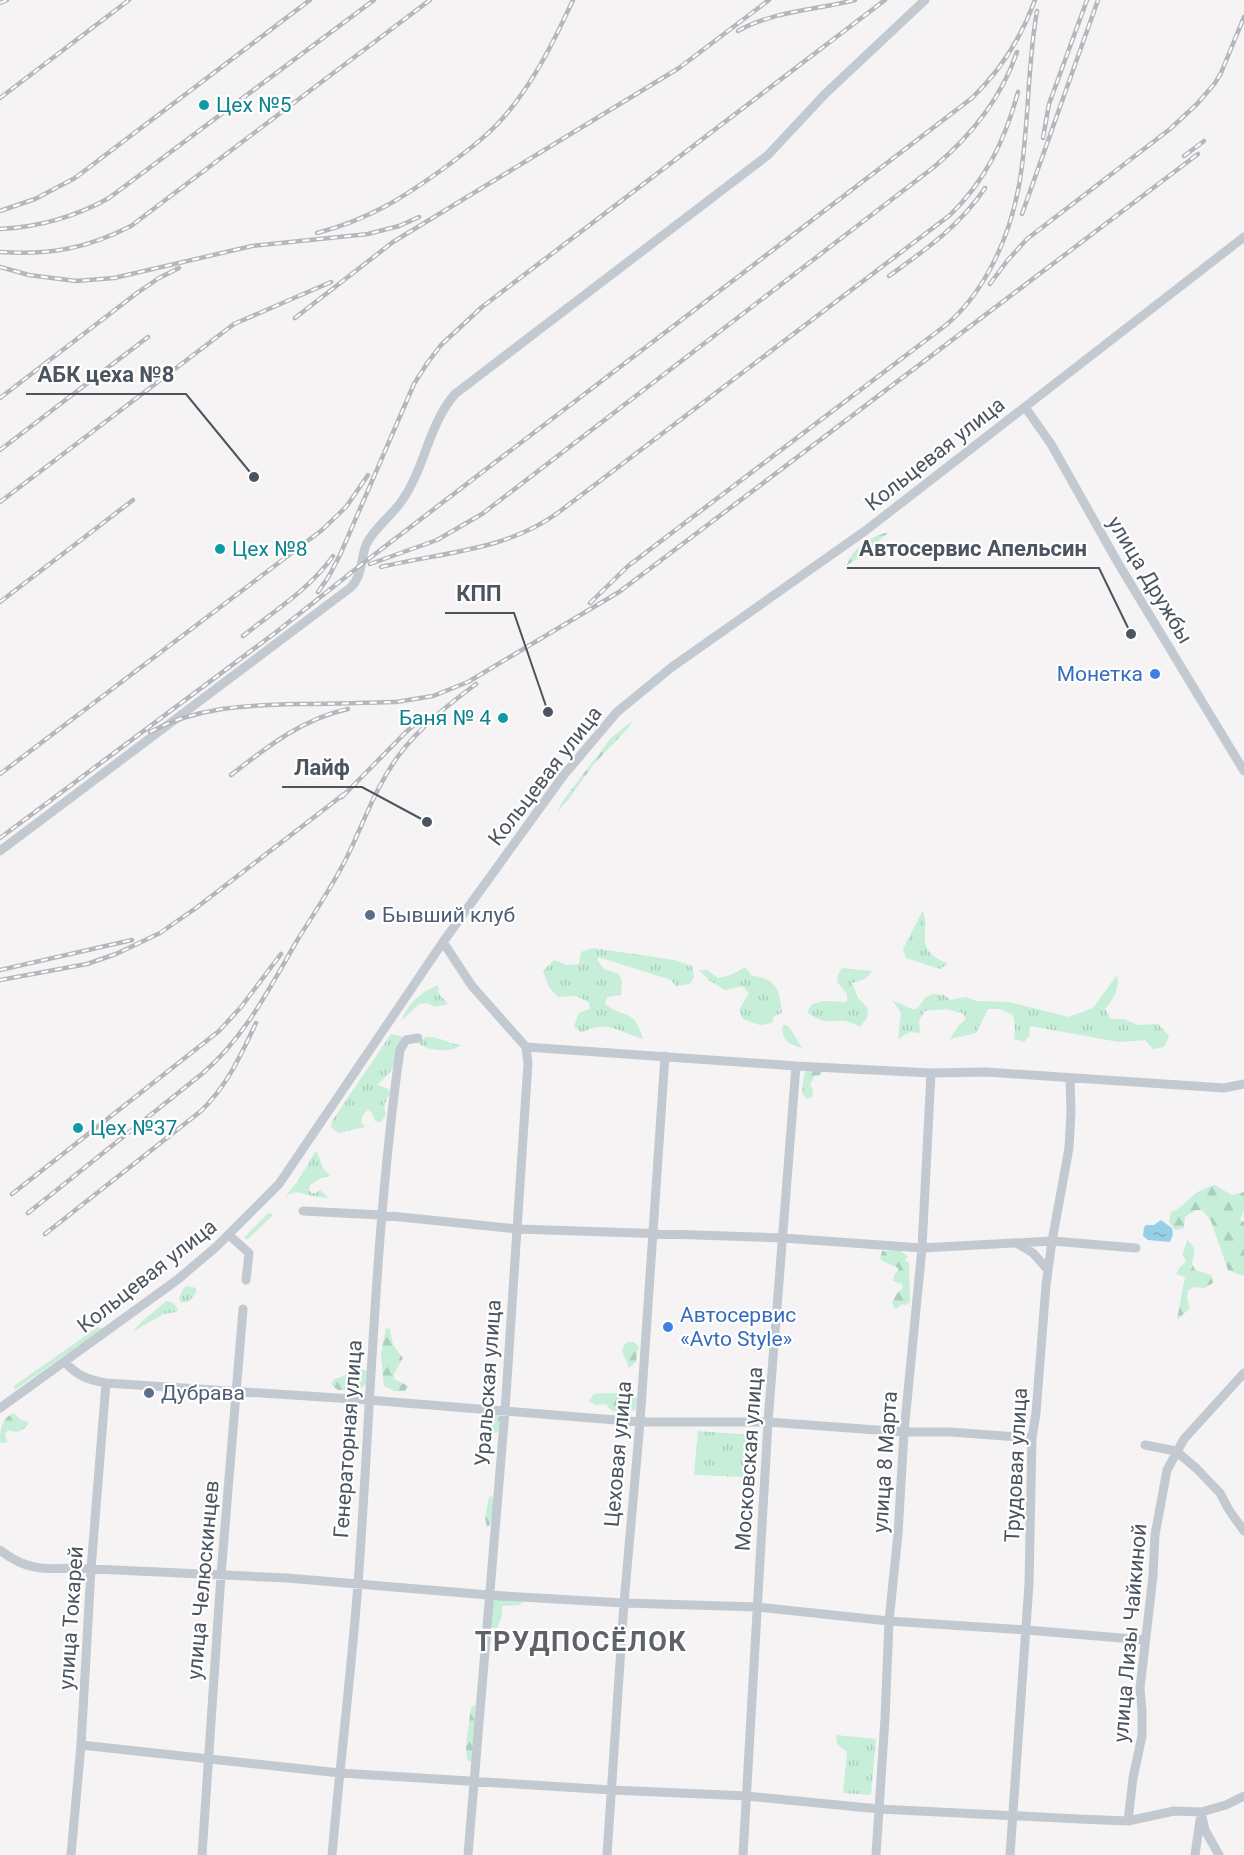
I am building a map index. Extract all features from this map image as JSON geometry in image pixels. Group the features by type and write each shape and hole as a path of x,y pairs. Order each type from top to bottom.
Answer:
{"street":[{"path":"0,851 350,588 358,580 370,537 402,501 410,488 439,416 455,394 768,155 825,94 925,0"},
{"name":"Кольцевая улица","path":"0,1408 177,1280 229,1234 279,1184 443,942 563,776 617,712 664,674 865,531 1244,237"},
{"name":"улица Дружбы","path":"1025,407 1051,444 1118,563 1244,771"},
{"path":"443,942 472,986 526,1047 796,1066 986,1072 1224,1088 1244,1084"},
{"name":"Генераторная улица","path":"332,1855 358,1585 381,1215 389,1130 400,1050 406,1040 418,1038"},
{"name":"Уральская улица","path":"468,1855 504,1411 528,1063 526,1047"},
{"name":"Цеховая улица","path":"607,1855 665,1056"},
{"name":"Московская улица","path":"742,1855 768,1422 796,1066"},
{"name":"улица 8 Марта","path":"876,1855 889,1621 922,1248 931,1072"},
{"name":"Трудовая улица","path":"1010,1855 1026,1630 1032,1437 1048,1269 1069,1148 1070,1079"},
{"path":"303,1211 381,1215 517,1229 783,1238 922,1248 1052,1241 1136,1248"},
{"path":"229,1234 249,1253 246,1280"},
{"path":"1016,1243 1033,1253 1048,1269"},
{"name":"улица Челюскинцев","path":"202,1855 221,1575 243,1309"},
{"path":"65,1362 84,1378 106,1383 369,1400 640,1422 768,1422 904,1432 1032,1437"},
{"name":"улица Лизы Чайкиной","path":"1128,1821 1133,1778 1142,1736 1140,1688 1153,1575 1155,1535 1167,1470 1176,1451 1195,1425 1244,1373"},
{"name":"улица Токарей","path":"71,1855 81,1745 91,1569 106,1383"},
{"path":"1145,1446 1176,1451 1196,1468 1220,1493 1244,1532"},
{"path":"0,1550 27,1566 287,1578 488,1595 624,1603 758,1607 889,1621 1145,1640"},
{"path":"81,1745 340,1773 747,1796 879,1809 1128,1821 1174,1811 1201,1812 1226,1805 1244,1796"},
{"path":"1194,1855 1201,1812"},
{"path":"1201,1812 1205,1830 1219,1855"}],"green space":[{"path":"889,532 862,556 847,565 850,558 864,543"},
{"path":"632,721 630,726 593,765 557,812 562,802 611,738"},
{"path":"923,910 926,947 930,953 948,964 940,969 906,958 903,949"},
{"path":"593,948 674,960 692,966 694,977 690,984 676,986 671,980 598,957 604,969 619,974 622,981 621,995 607,997 605,1004 632,1018 643,1039 605,1027 581,1033 574,1026 579,1013 590,1009 589,1002 576,996 558,997 549,987 543,971 554,960 567,965 579,964 581,952"},
{"path":"745,967 752,976 767,980 776,987 782,1013 774,1016 772,1023 760,1025 743,1019 739,1010 749,993 742,986 725,990 710,981 699,970 707,970 718,978 731,975"},
{"path":"842,968 872,971 865,979 852,983 858,998 868,1008 867,1018 860,1027 843,1021 821,1020 807,1012 812,1004 824,1001 847,1002 847,994 837,982"},
{"path":"1117,975 1117,989 1105,1009 1111,1019 1124,1019 1138,1025 1158,1024 1169,1036 1164,1047 1153,1049 1145,1040 1119,1042 1030,1026 1029,1036 1024,1042 1014,1039 1013,1015 1000,1009 988,1009 976,1033 950,1039 958,1026 966,1019 962,1013 946,1009 925,1011 919,1020 920,1033 910,1032 898,1039 901,1013 892,1000 917,1009 925,998 932,994 944,995 951,1000 966,997 976,1001 1009,1002 1069,1017 1093,1008"},
{"path":"438,985 439,994 448,1004 435,1007 427,1003 419,1004 401,1021 415,999"},
{"path":"783,1025 790,1028 802,1048 787,1041 782,1030"},
{"path":"391,1034 401,1036 403,1041 391,1071 377,1085 389,1089 390,1093 384,1106 386,1115 381,1122 375,1121 368,1110 361,1122 365,1127 338,1133 331,1127 332,1121"},
{"path":"426,1037 461,1045 446,1050 433,1049 418,1043"},
{"path":"808,1069 824,1070 820,1075 814,1076 810,1085 813,1090 812,1097 807,1099 802,1093 804,1075"},
{"path":"315,1152 330,1176 321,1178 310,1185 309,1190 316,1193 320,1190 329,1198 296,1192 285,1197 298,1181"},
{"path":"1214,1185 1232,1195 1244,1192 1244,1209 1240,1220 1244,1222 1244,1276 1228,1270 1211,1221 1202,1210 1196,1210 1185,1217 1184,1228 1175,1230 1169,1221 1171,1212 1196,1193"},
{"path":"267,1214 273,1215 248,1239 244,1238"},
{"path":"1187,1240 1193,1248 1192,1263 1195,1270 1211,1275 1213,1283 1204,1288 1194,1287 1188,1291 1187,1300 1190,1308 1177,1320 1185,1277 1176,1274 1186,1262 1183,1254"},
{"path":"900,1250 908,1257 905,1260 909,1263 910,1302 896,1309 892,1303 897,1293 903,1288 902,1284 893,1281 899,1269 880,1259 882,1251"},
{"path":"187,1286 196,1288 196,1293 189,1301 181,1303 179,1299 183,1289"},
{"path":"166,1301 174,1303 178,1310 164,1314 134,1331 144,1320"},
{"path":"98,1327 102,1329 15,1390 14,1386"},
{"path":"386,1328 390,1329 393,1345 403,1358 394,1374 394,1379 408,1386 405,1391 394,1391 384,1386 381,1354"},
{"path":"628,1342 634,1342 639,1347 636,1362 629,1368 622,1351"},
{"path":"361,1369 367,1371 366,1383 361,1389 338,1390 332,1385 333,1380"},
{"path":"627,1387 632,1389 638,1400 636,1410 616,1412 606,1404 596,1405 589,1401 594,1394 616,1393"},
{"path":"14,1413 21,1420 28,1422 28,1425 19,1431 8,1430 5,1434 7,1442 0,1443 4,1422"},
{"path":"493,1413 499,1414 501,1419 498,1432 495,1433 491,1431 490,1426"},
{"path":"698,1431 751,1435 748,1477 694,1475"},
{"path":"492,1496 493,1513 487,1528 485,1517 489,1497"},
{"path":"495,1598 524,1600 519,1605 502,1606 502,1616 497,1628 493,1628 489,1625 492,1600"},
{"path":"474,1705 477,1707 472,1762 467,1760 466,1745 471,1708"},
{"path":"836,1735 876,1739 871,1795 843,1793 847,1752 837,1744"}],"water":[{"path":"1161,1220 1172,1228 1173,1234 1170,1242 1148,1240 1143,1236 1146,1225 1154,1225"}],"railway":[{"path":"0,3 7,0"},
{"path":"0,98 129,0"},
{"path":"0,211 35,199 75,178 310,0"},
{"path":"0,229 56,220 83,211 109,198 374,0"},
{"path":"0,252 18,253 67,249 99,240 131,226 430,0"},
{"path":"317,233 370,214 401,198 447,166 490,131 514,105 533,77 573,0"},
{"path":"295,318 393,242 679,68 769,0"},
{"path":"738,31 751,24 780,15 855,0"},
{"path":"318,592 340,555 414,384 441,345 482,307 885,0"},
{"path":"0,838 275,633 972,98 993,76 1010,52 1035,0"},
{"path":"1043,138 1049,104 1087,0"},
{"path":"1022,214 1098,0"},
{"path":"590,603 628,566 946,325 970,300 989,271 1004,239 1014,208 1025,144 1032,45 1037,11"},
{"path":"990,284 1027,239 1170,129 1197,104 1221,73 1244,17"},
{"path":"370,564 437,540 482,514 934,167 961,142 984,115 1003,85 1017,52"},
{"path":"381,567 496,543 539,525 559,512 950,215 974,188 993,158 1007,127 1018,92"},
{"path":"1184,156 1204,141"},
{"path":"150,732 186,717 222,709 279,704 396,702 433,696 468,682 619,592 1198,154"},
{"path":"889,276 953,226 985,188"},
{"path":"0,267 29,275 76,281 114,278 252,246 368,234 399,226 419,217"},
{"path":"0,398 137,293 179,268"},
{"path":"0,502 234,324 331,282"},
{"path":"0,450 148,337"},
{"path":"0,774 322,530 346,507 368,475"},
{"path":"0,602 133,500"},
{"path":"243,636 303,589 333,556"},
{"path":"28,1213 203,1073 232,1043 267,993 336,878 377,792 399,755 426,725 476,684"},
{"path":"231,775 272,744 300,727 348,709"},
{"path":"342,797 425,715"},
{"path":"0,980 87,964 116,954 160,933 348,791"},
{"path":"0,970 132,940"},
{"path":"12,1194 219,1031 241,1007 281,954"},
{"path":"45,1234 201,1111 226,1081 256,1023"}],"place":[{"name":"Цех №5","path":"204,105"},
{"name":"АБК цеха №8","path":"254,477"},
{"name":"Цех №8","path":"220,549"},
{"name":"Автосервис Апельсин","path":"1131,634"},
{"name":"Монетка","path":"1155,674"},
{"name":"КПП","path":"548,712"},
{"name":"Баня № 4","path":"503,718"},
{"name":"Лайф","path":"427,822"},
{"name":"Бывший клуб","path":"370,915"},
{"name":"Цех №37","path":"78,1128"},
{"name":"Автосервис «Avto Style»","path":"668,1327"},
{"name":"Дубрава","path":"149,1393"}],"district":[{"name":"ТРУДПОСЁЛОК","path":"581,1642"}]}
